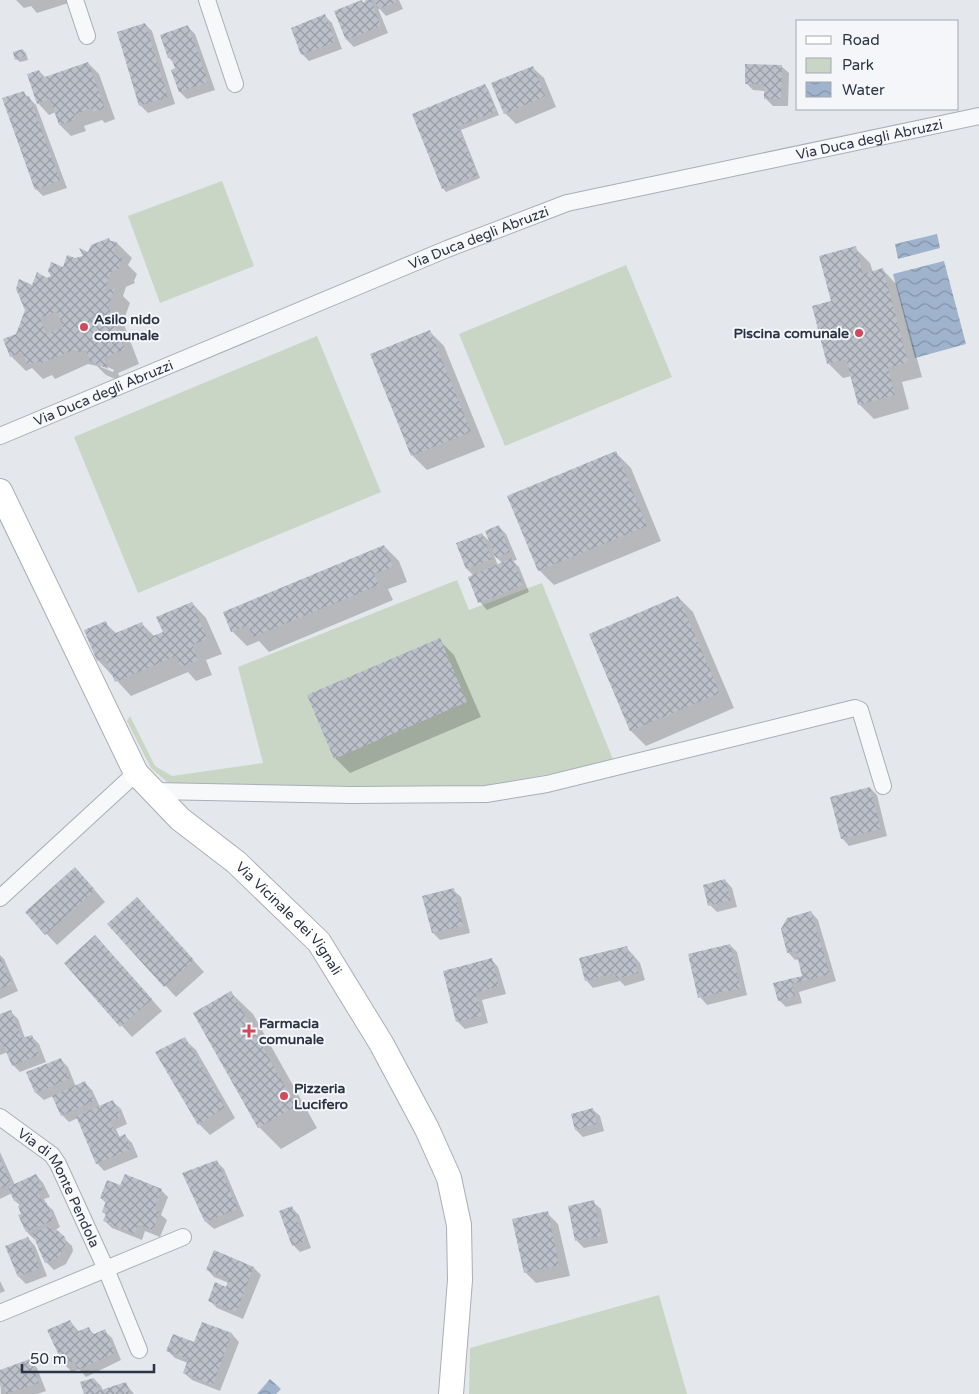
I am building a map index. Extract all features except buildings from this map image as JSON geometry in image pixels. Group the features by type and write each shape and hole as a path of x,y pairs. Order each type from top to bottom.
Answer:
{"street":[{"path":"75,0 87,36"},
{"path":"207,0 235,84"},
{"name":"Via Duca degli Abruzzi","path":"0,436 447,249 567,203 979,116"},
{"name":"Via Vicinale dei Vignali","path":"0,491 136,773 180,819 236,862 319,942 381,1044 427,1130 448,1178 459,1225 460,1280 451,1394"},
{"path":"154,792 352,795 486,794 546,784 855,708 860,710 883,786"},
{"path":"0,898 136,773"},
{"name":"Via di Monte Pendola","path":"0,1117 52,1155 58,1164 106,1269 139,1350"},
{"path":"0,1313 183,1237"}],"green space":[{"path":"222,181 254,266 160,303 128,216"},
{"path":"626,265 672,377 505,446 459,334"},
{"path":"317,336 381,492 138,593 74,437"},
{"path":"457,580 469,610 542,583 614,762 475,788 174,788 151,768 127,721 130,716 155,766 172,776 263,763 238,667"},
{"path":"659,1295 687,1394 469,1394 470,1348"}],"water":[{"path":"937,234 940,248 898,259 895,244"},
{"path":"944,261 966,344 915,358 893,274"},
{"path":"270,1379 281,1389 276,1394 257,1394"}],"place":[{"name":"Asilo nido comunale","path":"84,327"},
{"name":"Piscina comunale","path":"859,333"},
{"name":"Farmacia comunale","path":"249,1031"},
{"name":"Pizzeria Lucifero","path":"284,1096"}]}
